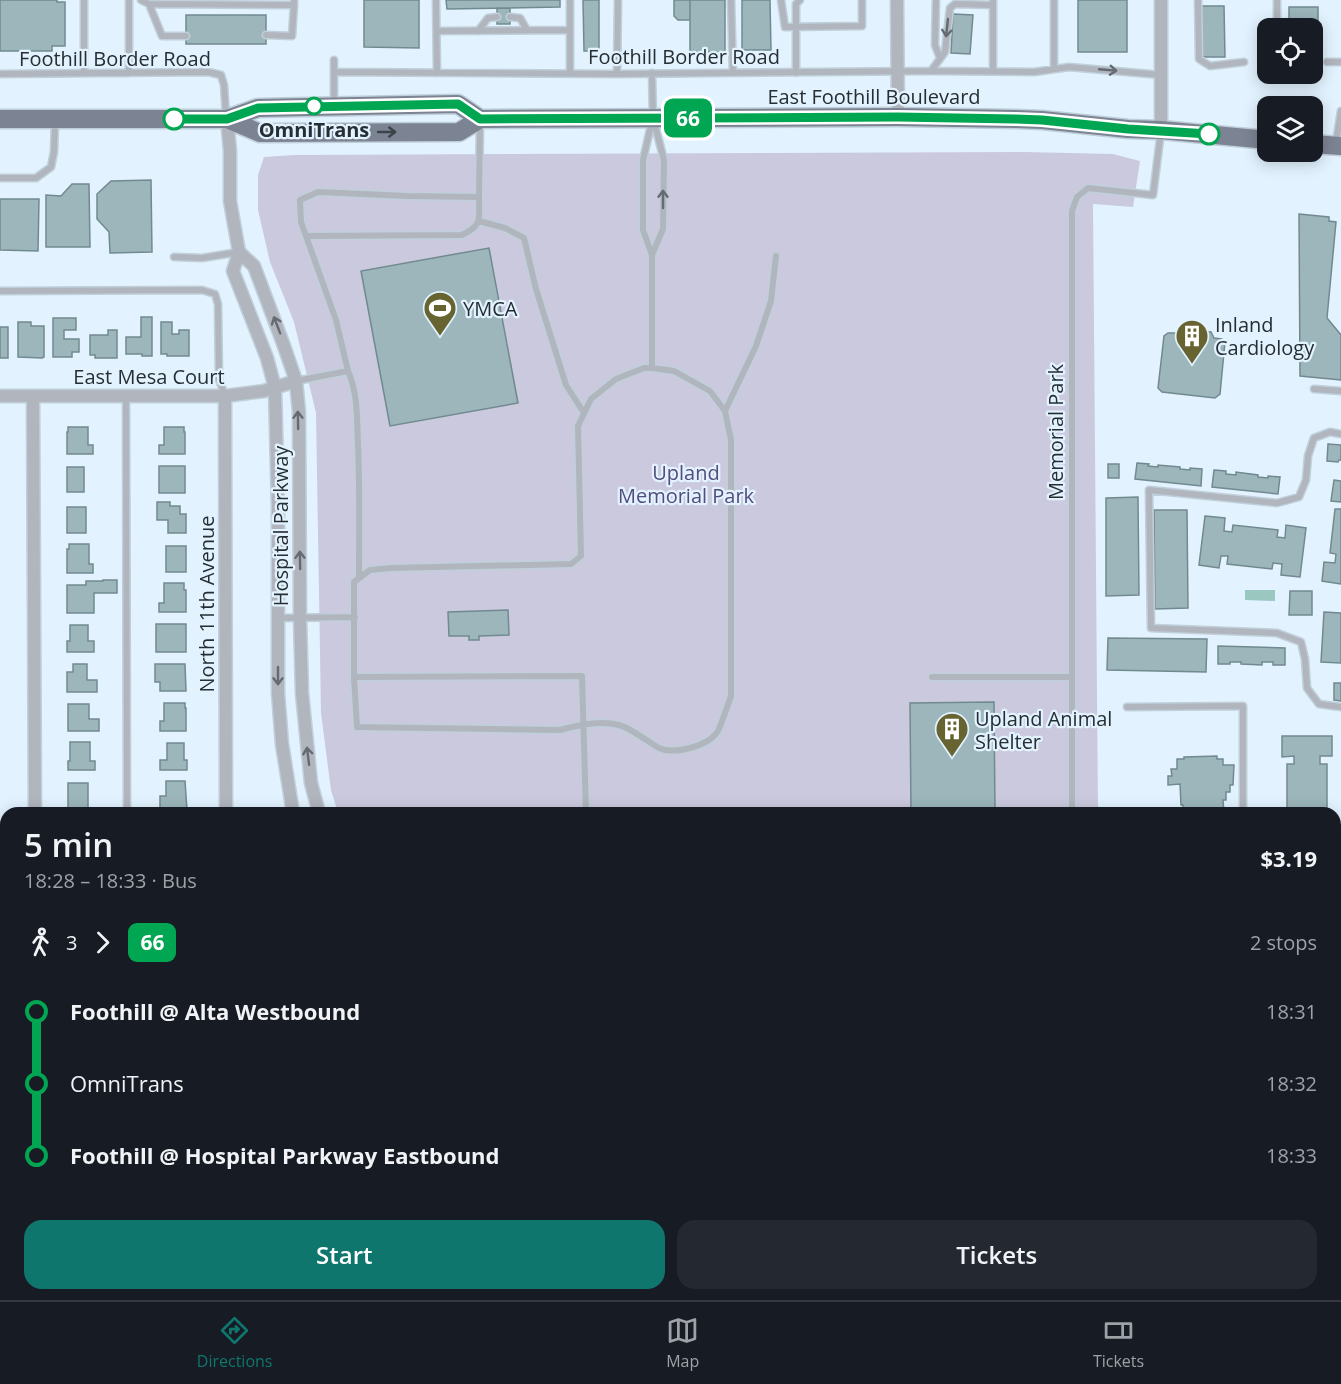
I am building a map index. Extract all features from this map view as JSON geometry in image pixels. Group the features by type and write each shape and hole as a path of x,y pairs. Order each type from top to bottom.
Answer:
{"main road":[{"name":"East Foothill Boulevard","path":"0,118 227,119 258,108 458,104 480,119"},
{"name":"East Foothill Boulevard","path":"227,119 260,133 459,132 480,119 898,117 1042,120 1257,139"},
{"path":"1323,145 1338,146"}],"street":[{"path":"897,0 898,117"},
{"path":"1161,0 1161,130"},
{"name":"Hospital Parkway","path":"227,119 230,151 230,201 238,252 233,271 267,358 275,388 278,509 278,693 282,744 292,807"},
{"name":"Hospital Parkway","path":"238,252 254,266 296,381 302,693 311,783 317,807"},
{"name":"East Mesa Court","path":"0,396 225,396 264,391 296,381"},
{"path":"33,396 35,807"},
{"name":"North 11th Avenue","path":"225,396 226,807"}],"lane":[{"path":"84,0 84,73"},
{"path":"129,0 129,73"},
{"path":"141,0 149,4 294,3 292,36 266,35"},
{"path":"436,0 437,73"},
{"path":"570,0 570,73"},
{"path":"617,74 619,0"},
{"path":"731,0 733,73"},
{"path":"781,0 784,27 862,26 861,0"},
{"path":"796,73 796,4 800,0"},
{"path":"936,0 935,45 940,58"},
{"path":"1054,0 1054,69"},
{"path":"1198,0 1199,58 1210,66 1244,62"},
{"path":"1277,0 1278,18"},
{"path":"931,71 945,52 950,8 955,4 993,3 993,71"},
{"path":"149,4 162,36 186,36"},
{"path":"478,31 488,18 497,17"},
{"path":"510,17 520,18 527,30"},
{"path":"437,31 570,30"},
{"path":"334,60 334,106"},
{"path":"1327,62 1341,62"},
{"name":"Foothill Border Road","path":"334,72 617,74 1034,72 1069,67 1161,75"},
{"name":"Foothill Border Road","path":"0,74 208,72 221,75 227,119"},
{"path":"652,73 653,118 663,160 663,229 652,255"},
{"path":"1338,146 1341,111"},
{"path":"652,368 652,255 643,230 643,160 653,118"},
{"path":"0,178 36,178 51,167 55,119"},
{"path":"306,236 462,236 474,229 479,221 480,119"},
{"name":"Memorial Park","path":"1072,807 1072,211 1077,197 1088,188 1153,195 1161,130"},
{"path":"359,578 360,489 354,383 348,371 336,320 301,222 300,200 318,192 479,197"},
{"path":"479,221 505,228 524,238 536,289 566,385 584,413"},
{"path":"174,257 202,258 238,252"},
{"path":"725,411 756,346 771,301 776,256"},
{"path":"0,291 202,290 215,294 218,304 219,379 225,396"},
{"path":"644,368 674,371 710,391 725,411 731,440 731,696 717,733 699,745 680,751 662,749 621,725 600,723 560,730 357,727 354,677 354,582 370,570 391,568 571,564 581,556 578,426 584,413 591,399 616,379 644,368"},
{"path":"296,381 348,371"},
{"path":"1314,389 1341,391"},
{"path":"126,395 127,807"},
{"path":"1341,434 1330,432 1314,438 1308,456 1306,480 1299,497 1277,503 1149,490 1151,628 1277,633 1301,642 1307,688 1319,704 1341,707"},
{"path":"278,618 354,617"},
{"path":"354,677 582,676 586,807"},
{"path":"932,677 1072,677"},
{"path":"1127,707 1243,706 1243,807"}],"green space":[{"name":"Upland Memorial Park","path":"1025,152 1113,154 1140,161 1133,207 1093,204 1098,807 336,807 331,790 321,713 316,413 294,322 270,262 258,210 258,175 264,157 294,155"}],"shaded area":[{"path":"1245,590 1275,590 1275,601 1245,600"}],"building":[{"path":"0,0 65,2 65,46 52,46 52,51 0,51"},
{"path":"364,0 419,0 419,48 364,47"},
{"path":"446,0 560,0 560,7 447,9"},
{"path":"583,0 599,0 599,51 584,51"},
{"path":"674,0 690,0 690,20 678,20 674,16"},
{"path":"690,0 725,0 725,52 690,52"},
{"path":"742,0 770,0 771,50 742,50"},
{"path":"1078,0 1127,0 1127,52 1078,52"},
{"path":"1200,6 1224,6 1225,57 1201,57"},
{"path":"1289,7 1318,7 1318,18 1289,18"},
{"path":"497,8 510,8 510,24 497,24"},
{"path":"953,14 973,15 970,54 951,53"},
{"path":"186,15 266,15 266,44 186,44"},
{"path":"151,180 152,252 110,253 109,232 97,219 97,194 111,181"},
{"path":"72,184 89,184 90,247 46,247 46,195 61,196"},
{"path":"0,199 39,199 38,251 0,250"},
{"path":"1299,214 1329,217 1329,221 1336,222 1327,318 1341,335 1341,380 1300,376"},
{"name":"YMCA","path":"489,248 518,403 390,426 361,271"},
{"path":"141,317 152,317 152,356 126,354 126,337 141,337"},
{"path":"53,318 76,318 76,330 64,330 64,339 79,339 79,352 72,352 72,357 53,357"},
{"path":"18,322 31,322 31,326 44,326 44,357 18,357"},
{"path":"161,322 172,322 172,334 179,334 179,330 189,330 189,356 161,354"},
{"name":"Inland Cardiology","path":"1196,323 1200,331 1211,332 1214,338 1225,342 1220,394 1215,398 1162,392 1158,388 1164,336 1168,333 1176,333 1180,328 1191,330"},
{"path":"0,327 8,327 8,358 0,358"},
{"path":"108,330 117,330 117,358 95,358 95,355 90,355 90,335 108,335"},
{"path":"68,427 88,427 88,445 93,445 93,454 67,454"},
{"path":"164,427 184,427 185,454 159,454 159,445 164,445"},
{"path":"1328,444 1341,445 1341,460 1327,461"},
{"path":"1137,463 1190,470 1190,468 1202,469 1201,486 1135,479"},
{"path":"1108,464 1119,464 1119,478 1108,478"},
{"path":"159,466 185,466 185,493 159,493"},
{"path":"67,467 84,467 84,492 67,492"},
{"path":"1214,470 1226,471 1226,474 1236,475 1236,472 1258,475 1258,477 1280,477 1278,494 1212,487"},
{"path":"1334,480 1341,481 1341,502 1331,501"},
{"path":"1138,497 1139,595 1106,596 1106,498"},
{"path":"157,502 170,502 170,506 180,506 180,514 186,514 186,533 168,533 168,520 157,520"},
{"path":"67,507 86,507 86,533 67,533"},
{"path":"1335,509 1341,509 1341,584 1322,581 1324,562 1335,563 1336,554 1330,553"},
{"path":"1154,510 1187,510 1188,608 1155,609"},
{"path":"1205,516 1225,518 1224,531 1232,532 1233,525 1278,530 1277,537 1285,538 1286,525 1306,528 1300,577 1281,575 1282,564 1273,563 1272,569 1227,564 1228,556 1221,556 1219,568 1199,565"},
{"path":"69,544 89,544 89,564 93,564 93,573 67,573"},
{"path":"166,546 186,546 186,572 166,572"},
{"path":"117,580 117,593 94,593 94,613 67,613 67,585 86,585 86,581"},
{"path":"164,583 184,583 186,612 159,612 159,603 164,603"},
{"path":"1290,591 1312,591 1312,615 1289,615"},
{"path":"508,610 509,635 479,636 479,640 469,640 469,636 449,636 448,612"},
{"path":"1324,612 1341,613 1341,663 1321,662"},
{"path":"156,624 186,624 186,652 156,652"},
{"path":"70,625 88,625 88,641 94,641 94,652 67,652"},
{"path":"1108,638 1207,639 1206,672 1107,670"},
{"path":"1218,646 1285,648 1285,665 1273,665 1273,662 1262,662 1262,665 1241,664 1241,662 1218,664"},
{"path":"73,664 87,664 87,680 97,680 97,692 67,692 67,672 73,672"},
{"path":"155,664 185,664 186,691 160,691 160,682 155,682"},
{"path":"1334,683 1341,683 1341,701 1334,700"},
{"name":"Upland Animal Shelter","path":"994,702 995,807 911,807 910,703"},
{"path":"164,703 185,703 186,731 160,731 160,721 164,721"},
{"path":"68,704 89,704 89,719 99,719 99,731 68,731"},
{"path":"1282,736 1332,736 1332,756 1320,756 1320,764 1327,764 1327,807 1287,807 1287,764 1294,764 1294,756 1282,757"},
{"path":"70,742 90,742 90,761 95,761 95,770 68,770"},
{"path":"167,743 184,743 184,760 187,760 187,770 160,770 160,760 167,760"},
{"path":"1217,756 1217,759 1223,759 1223,765 1234,765 1233,785 1230,785 1230,792 1226,792 1224,807 1183,807 1181,805 1180,784 1168,785 1168,776 1172,776 1171,769 1177,769 1177,759 1184,759 1184,757"},
{"path":"166,781 185,781 187,807 160,807 160,796 166,796"},
{"path":"68,783 88,783 88,807 68,807"}],"bus line":[{"name":"66","path":"174,119 227,119 258,108 458,104 480,119 898,117 1015,119 1209,134"}],"place":[{"name":"OmniTrans","path":"314,106"},
{"name":"YMCA","path":"440,337"},
{"name":"Inland Cardiology","path":"1192,365"},
{"name":"Upland Animal Shelter","path":"952,758"}]}
